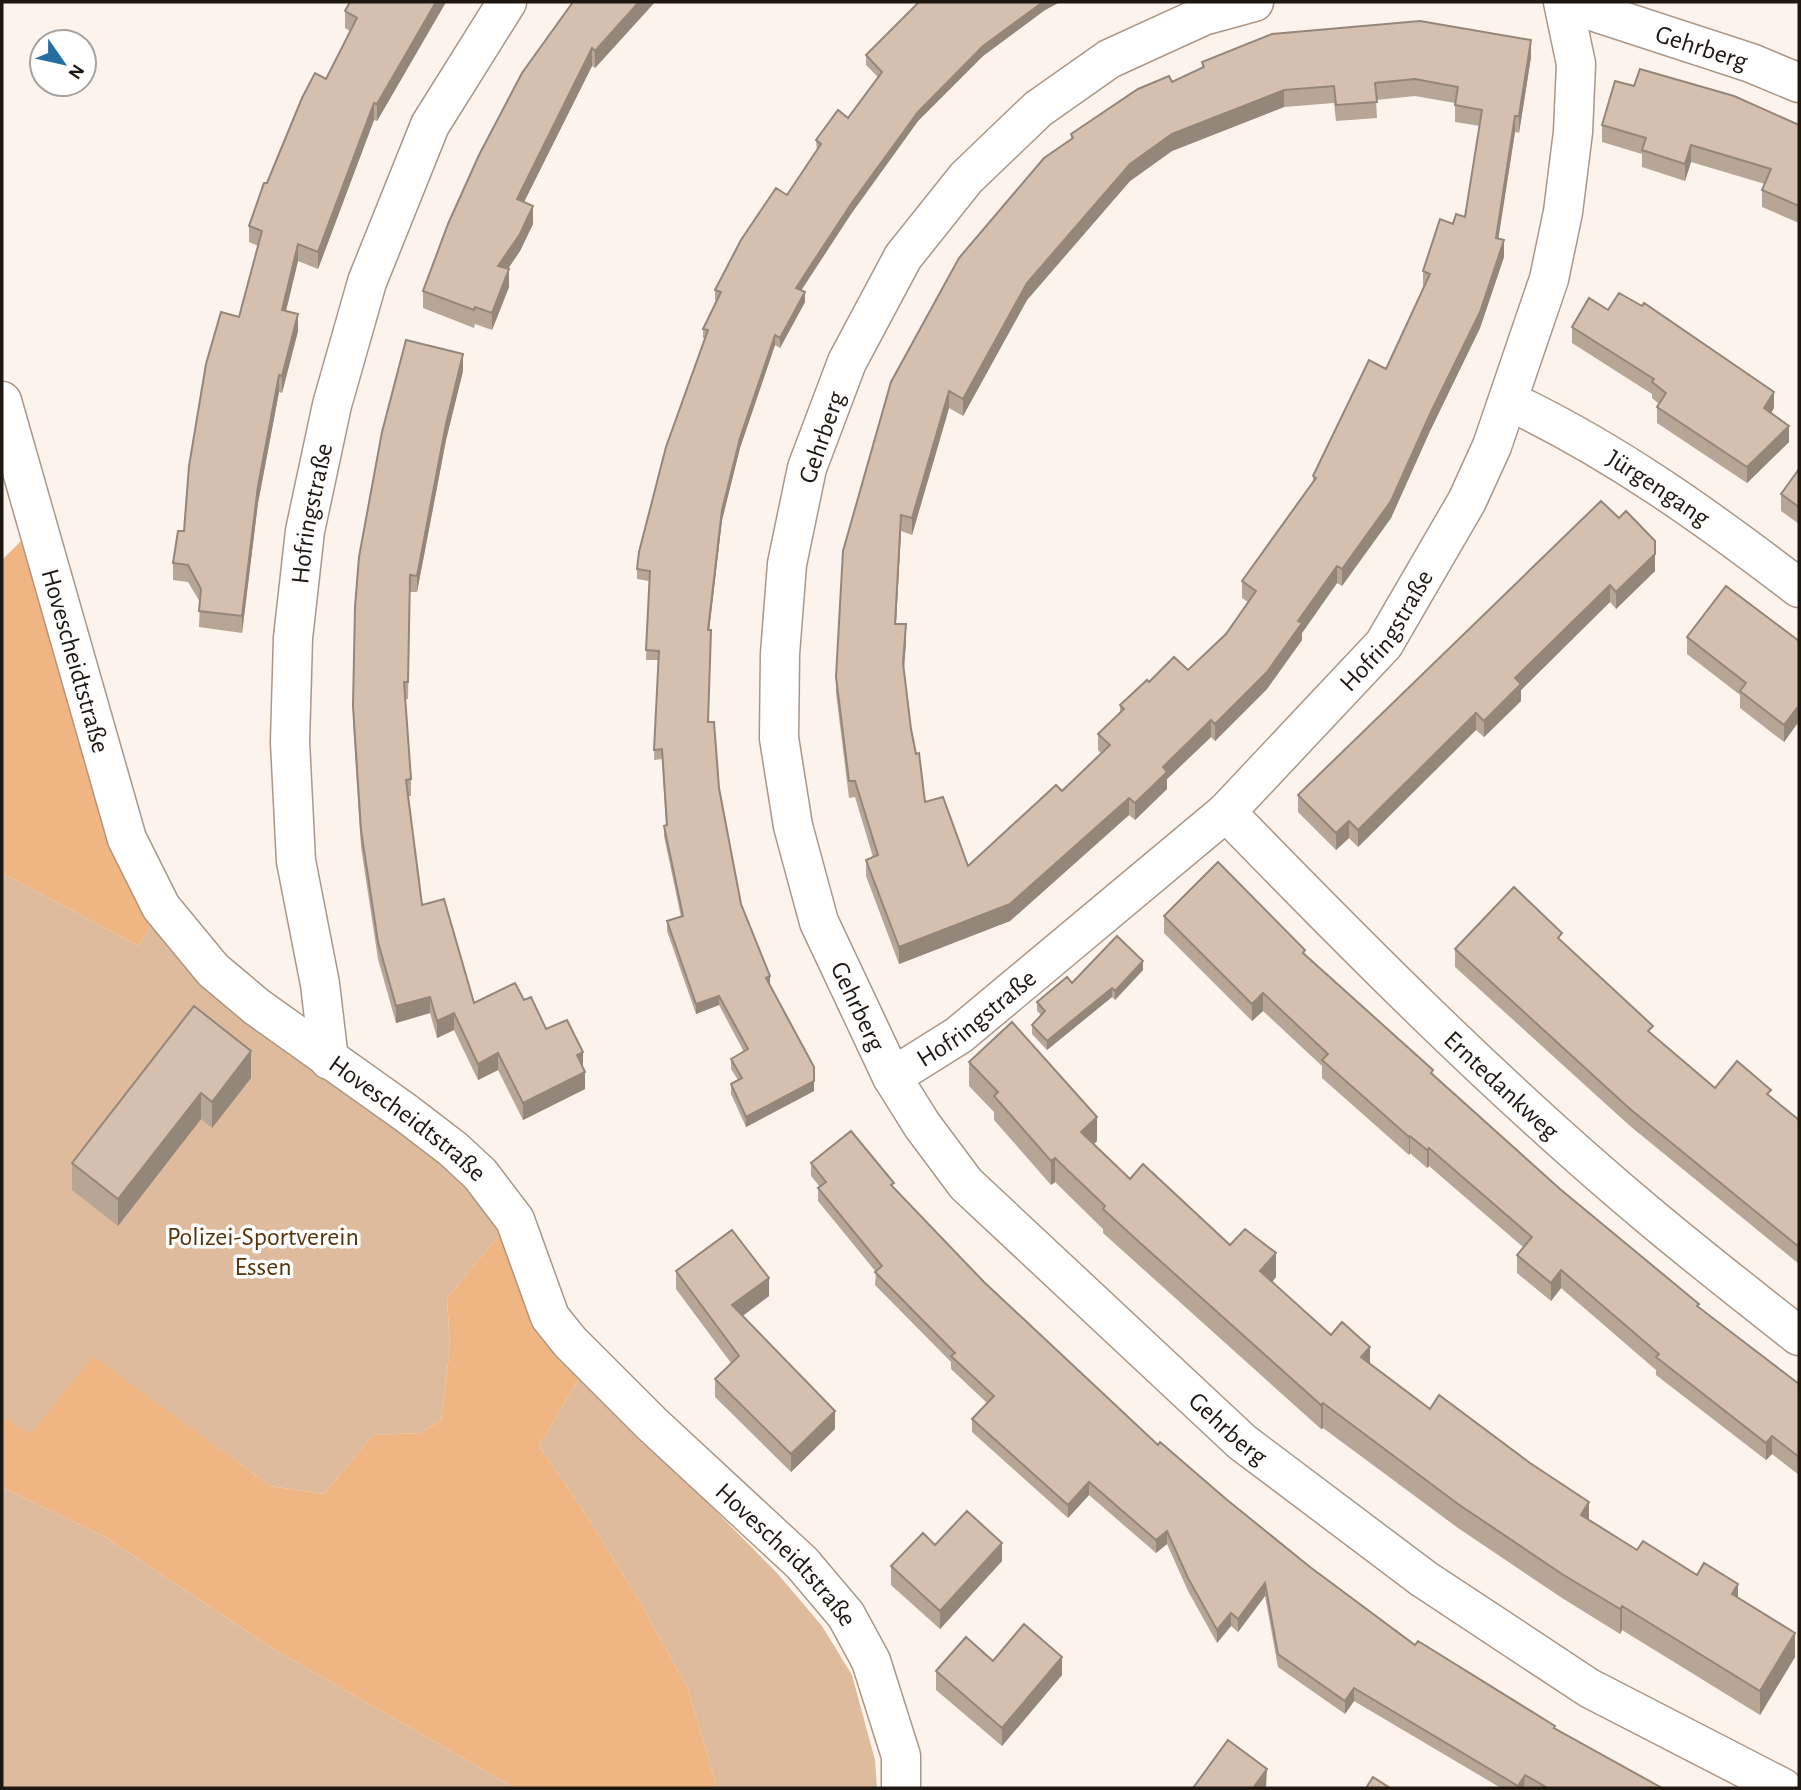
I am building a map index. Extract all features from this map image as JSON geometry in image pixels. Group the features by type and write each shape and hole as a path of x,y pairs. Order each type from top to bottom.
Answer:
{"street":[{"name":"Hofringstraße","path":"329,1060 320,984 296,861 290,742 293,638 305,531 332,405 367,282 430,125 507,2"},
{"name":"Gehrberg","path":"1254,2 1203,16 1109,59 1038,109 966,178 904,257 847,362 807,468 787,564 780,654 779,738 793,826 819,922 892,1077 922,1125 966,1184 1242,1443 1424,1579 1589,1688 1783,1788"},
{"name":"Hofringstraße","path":"892,1077 960,1035 1226,812 1384,644 1467,501 1492,446 1549,279 1563,212 1573,132 1576,64 1564,2"},
{"name":"Gehrberg","path":"1564,2 1738,59 1799,83"},
{"name":"Hovescheidtstraße","path":"2,401 127,839 161,907 213,970 257,1007 415,1120 480,1174 515,1220 550,1317 569,1342 652,1424 802,1563 846,1615 871,1661 901,1756 901,1788"},
{"name":"Jürgengang","path":"1509,401 1583,438 1740,542 1799,589"},
{"name":"Erntedankweg","path":"1226,812 1364,955 1507,1090 1646,1213 1799,1336"}],"green space":[{"name":"Polizei-Sportverein Essen","path":"2,873 139,946 158,913 402,1120 507,1226 447,1298 450,1347 441,1420 421,1433 373,1435 324,1494 270,1486 93,1357 30,1435 2,1416"},
{"path":"581,1375 777,1573 822,1626 852,1675 875,1760 877,1788 717,1788 688,1689 637,1597 539,1446"},
{"path":"2,1487 105,1537 272,1648 515,1788 2,1788"}],"shaded area":[{"path":"33,529 158,913 139,946 2,873 2,560"},
{"path":"507,1226 581,1375 539,1446 637,1597 688,1689 717,1788 515,1788 272,1648 105,1537 2,1487 2,1416 30,1434 93,1356 270,1486 324,1494 373,1435 421,1433 441,1420 450,1347 447,1298"}],"building":[{"path":"350,2 436,2 377,104 374,103 318,252 298,244 282,310 298,314 282,376 279,375 258,486 242,616 199,611 201,589 188,565 173,563 178,531 184,531 189,466 206,364 221,312 239,317 262,231 249,226 264,183 267,183 315,73 326,79 357,18 345,11"},
{"path":"573,2 639,2 595,51 592,48 517,199 533,206 520,234 498,266 509,269 492,313 475,307 474,310 423,291 448,224 479,155 522,73"},
{"path":"919,2 1043,2 983,46 918,112 851,204 796,288 805,292 780,338 775,335 740,438 722,510 708,630 711,630 708,722 714,722 719,788 741,904 770,976 766,978 814,1067 814,1081 746,1117 731,1084 742,1078 731,1059 748,1049 719,996 696,1004 667,921 683,916 664,826 667,825 662,749 654,750 659,651 646,650 650,571 637,569 639,552 666,447 708,330 703,329 721,292 715,290 741,240 776,188 787,195 821,144 816,140 838,110 848,118 882,72 866,55"},
{"path":"1420,21 1531,40 1519,116 1515,116 1496,238 1504,240 1480,312 1391,501 1342,569 1337,566 1298,621 1302,623 1267,672 1215,724 1211,720 1163,767 1167,772 1135,803 1129,798 1010,904 899,947 866,860 878,855 855,781 849,781 836,677 843,551 891,382 959,258 1044,158 1073,138 1071,134 1138,89 1169,76 1172,82 1204,67 1202,62 1272,34","holes":["1415,79 1458,87 1455,105 1482,110 1465,217 1456,214 1453,224 1440,219 1423,271 1430,274 1386,369 1369,360 1313,476 1316,478 1242,581 1256,591 1226,634 1188,670 1174,657 1120,705 1124,709 1098,734 1110,745 1062,791 1056,785 968,866 943,797 925,802 919,753 916,754 911,729 903,663 906,624 895,624 901,515 912,518 949,391 963,399 1027,283 1130,164 1172,134 1284,90 1334,86 1336,105 1377,102 1375,83"]},
{"path":"1640,69 1734,96 1799,125 1799,206 1762,190 1771,169 1691,145 1685,164 1642,150 1646,138 1602,125 1615,81 1634,86"},
{"path":"1619,293 1642,306 1644,303 1774,392 1764,408 1789,426 1747,467 1657,407 1666,393 1652,382 1654,379 1572,327 1589,298 1608,310"},
{"path":"406,340 463,354 446,424 417,576 410,575 408,682 404,682 411,779 406,780 422,905 444,899 474,1003 515,983 524,1000 531,997 546,1029 567,1020 583,1052 577,1055 585,1072 523,1103 498,1053 478,1064 454,1013 437,1021 430,997 396,1006 378,942 361,830 353,706 355,607 359,557 382,432"},
{"path":"1799,469 1799,507 1781,494"},
{"path":"1601,501 1619,518 1626,511 1655,541 1655,554 1616,592 1610,585 1515,678 1521,684 1484,721 1476,713 1358,830 1349,821 1336,833 1298,795"},
{"path":"1726,586 1799,641 1799,709 1797,708 1784,725 1740,691 1746,683 1687,637"},
{"path":"1218,862 1305,950 1303,953 1560,1189 1699,1304 1697,1306 1799,1384 1799,1457 1772,1436 1766,1443 1656,1357 1659,1354 1561,1270 1551,1283 1517,1255 1532,1237 1429,1148 1427,1150 1409,1137 1322,1060 1328,1054 1263,993 1252,1004 1164,916"},
{"path":"1514,887 1562,933 1558,938 1653,1026 1648,1031 1715,1088 1737,1061 1771,1090 1767,1094 1799,1120 1799,1247 1630,1109 1455,949"},
{"path":"1117,936 1143,961 1115,991 1112,988 1047,1041 1032,1025 1045,1011 1037,1002 1067,977 1072,983"},
{"path":"194,1006 251,1051 212,1102 201,1093 118,1199 72,1163"},
{"path":"1012,1022 1097,1117 1081,1132 1130,1179 1143,1164 1230,1245 1245,1229 1276,1253 1260,1271 1331,1335 1342,1322 1370,1347 1361,1357 1430,1409 1439,1395 1530,1463 1589,1502 1581,1515 1637,1550 1643,1541 1697,1575 1704,1563 1738,1584 1732,1594 1795,1633 1760,1691 1622,1606 1620,1609 1562,1574 1458,1504 1323,1403 1321,1405 1103,1209 1105,1206 1055,1158 1051,1161 994,1096 998,1092 969,1062"},
{"path":"851,1131 894,1183 891,1185 984,1282 1158,1445 1160,1442 1310,1567 1415,1645 1418,1641 1555,1726 1554,1728 1662,1788 1548,1788 1525,1775 1518,1786 1354,1688 1345,1701 1278,1654 1265,1583 1238,1619 1231,1613 1217,1630 1188,1578 1167,1531 1156,1540 1089,1482 1068,1505 972,1419 994,1396 951,1356 955,1353 875,1272 882,1266 818,1188 826,1182 811,1163"},
{"path":"732,1230 769,1278 732,1305 835,1411 791,1454 715,1379 739,1356 676,1271"},
{"path":"967,1511 1002,1543 940,1611 891,1566 923,1533 935,1545"},
{"path":"1024,1624 1062,1657 1002,1728 936,1671 966,1637 993,1661"},
{"path":"1228,1740 1267,1769 1253,1788 1193,1788"},
{"path":"1373,1777 1390,1788 1366,1788"}]}
